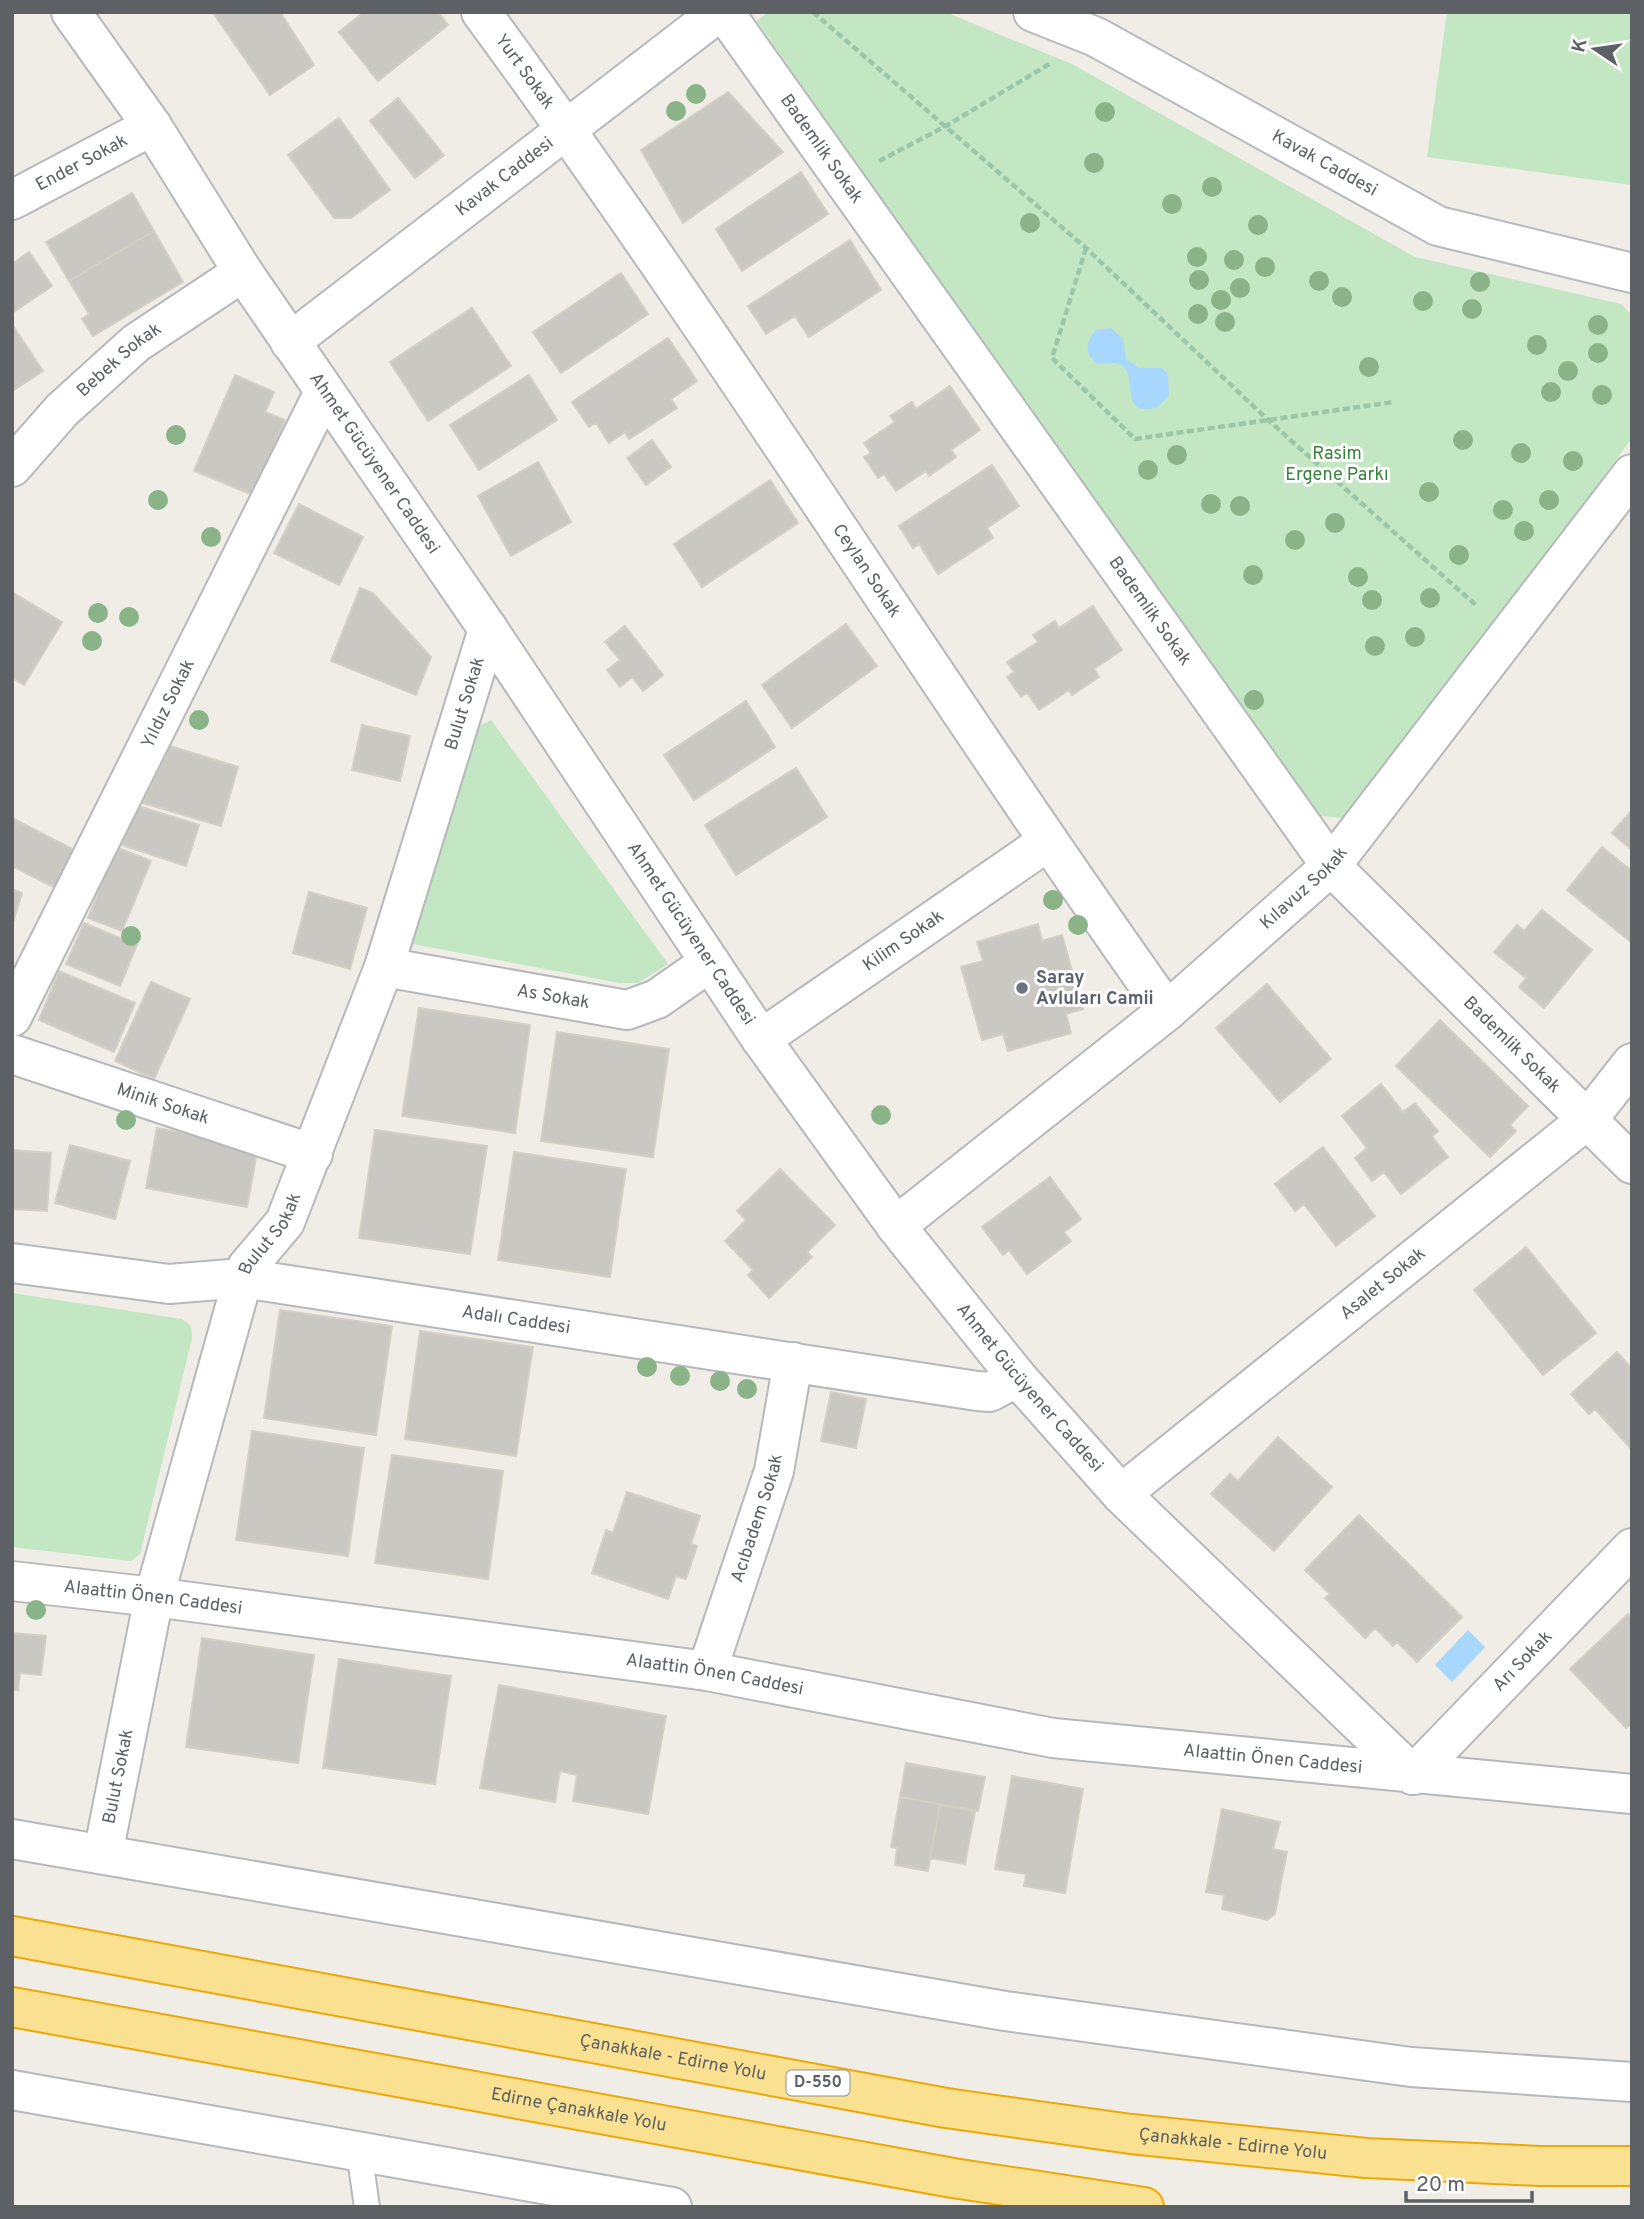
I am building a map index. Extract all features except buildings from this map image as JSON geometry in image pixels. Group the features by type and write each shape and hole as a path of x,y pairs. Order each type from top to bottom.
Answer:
{"highway":[{"name":"Çanakkale - Edirne Yolu","path":"12,1936 946,2108 1251,2148 1366,2158 1540,2166 1632,2166"},
{"name":"Edirne Çanakkale Yolu","path":"12,2007 953,2178 1144,2207"}],"street":[{"name":"Ahmet Gücüyener Caddesi","path":"71,12 152,127 290,342 488,629 761,1039 896,1226 1017,1377 1121,1494 1413,1775"},
{"name":"Yurt Sokak","path":"481,12 568,130"},
{"name":"Kavak Caddesi","path":"290,342 722,12"},
{"name":"Bademlik Sokak","path":"722,12 844,179 1331,866 1632,1164"},
{"name":"Kavak Caddesi","path":"1033,12 1096,37 1438,226 1632,273"},
{"name":"Ender Sokak","path":"12,200 152,127"},
{"name":"Ceylan Sokak","path":"568,130 1047,842 1167,1011"},
{"name":"Bebek Sokak","path":"12,467 62,410 136,343 243,271"},
{"name":"Yıldız Sokak","path":"12,1017 324,392"},
{"name":"Kılavuz Sokak","path":"896,1226 1167,1011 1331,866 1632,474"},
{"name":"Bulut Sokak","path":"103,1854 154,1597 243,1278 247,1267 285,1222 384,967 488,629"},
{"name":"Kilim Sokak","path":"761,1039 1047,842"},
{"name":"As Sokak","path":"384,967 627,1010 657,999 710,962"},
{"name":"Minik Sokak","path":"12,1054 313,1154"},
{"name":"Asalet Sokak","path":"1121,1494 1588,1119 1632,1063"},
{"name":"Adalı Caddesi","path":"12,1263 169,1284 243,1278 976,1391 990,1391 1017,1377"},
{"name":"Acıbadem Sokak","path":"707,1671 775,1471 793,1362"},
{"name":"Arı Sokak","path":"1413,1775 1632,1548"},
{"name":"Alaattin Önen Caddesi","path":"12,1581 154,1597 707,1671 1053,1738 1413,1775 1632,1794"},
{"path":"12,1839 1005,2011 1411,2067 1632,2082"},
{"path":"12,2090 672,2207"},
{"path":"1540,2166 1632,2147"}],"lane":[{"path":"359,2151 367,2207"}],"path":[{"path":"813,12 1086,248 1268,419 1510,635"},
{"path":"844,179 946,126 1096,37"},
{"path":"1086,248 1052,358 1135,439 1394,402"}],"green space":[{"name":"Rasim Ergene Parkı","path":"768,12 945,12 1072,64 1415,257 1621,304 1632,315 1632,438 1352,819 1313,815 757,21"},
{"path":"1447,12 1632,12 1632,185 1427,157"},
{"path":"491,720 668,964 638,983 620,983 413,944 475,728"},
{"path":"12,1293 182,1319 191,1326 192,1338 140,1554 131,1561 12,1547"}],"water":[{"path":"1111,328 1123,339 1126,359 1139,368 1162,368 1168,374 1169,395 1158,407 1138,408 1134,403 1128,373 1124,367 1114,363 1096,363 1092,359 1088,343 1093,334 1096,330"},
{"path":"1468,1630 1485,1647 1452,1682 1435,1665"}],"place":[{"name":"Saray Avluları Camii","path":"1022,988"}]}
